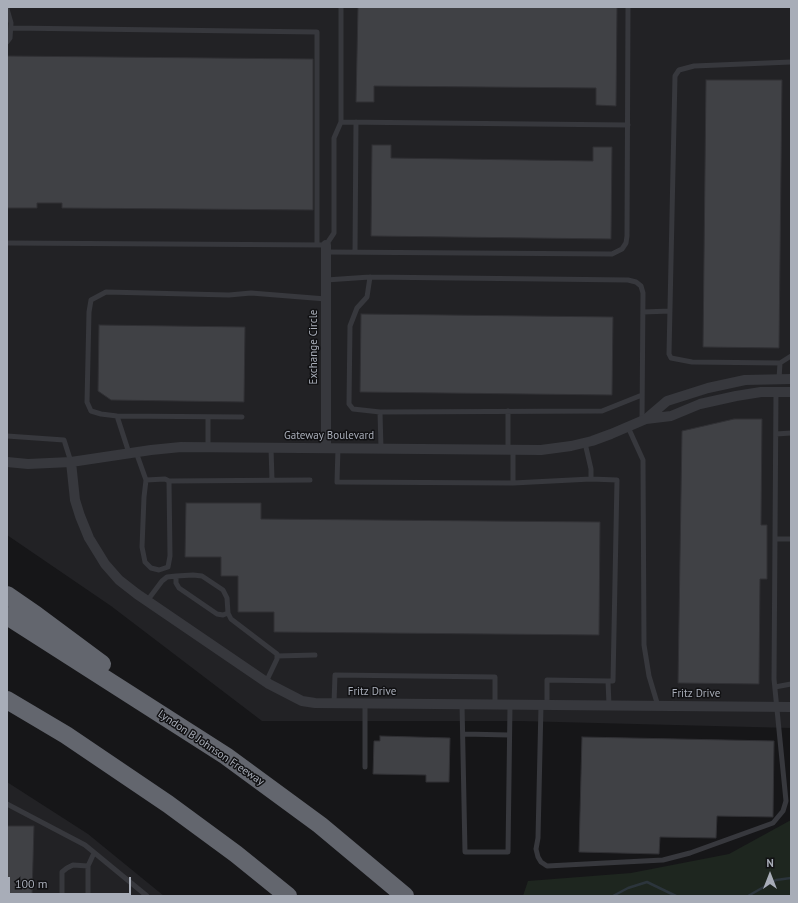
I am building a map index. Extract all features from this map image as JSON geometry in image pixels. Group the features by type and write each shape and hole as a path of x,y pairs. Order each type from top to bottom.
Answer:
{"highway":[{"path":"7,595 226,756"},
{"name":"Lyndon B Johnson Freeway","path":"7,616 226,756 320,826 405,896"},
{"path":"7,700 66,736 168,804 236,854 288,896"},
{"path":"7,714 67,745 168,804"}],"street":[{"name":"Exchange Circle","path":"323,247 326,280 326,448"},
{"name":"Gateway Boulevard","path":"644,420 667,401 708,388 745,380 791,379"},
{"name":"Gateway Boulevard","path":"7,462 28,464 71,462 181,447 541,450 585,443 644,420 671,416 700,404 761,392 791,392"},
{"name":"Fritz Drive","path":"71,462 76,500 80,516 89,538 105,564 119,580 147,601 266,682 302,701 315,703 365,704 791,707"}],"lane":[{"path":"323,247 334,233 334,138 341,122 341,7"},
{"path":"7,243 323,247 355,252 612,254 622,249 626,243 628,7"},
{"path":"7,9 11,22 10,38 7,42"},
{"path":"10,28 317,32 323,247"},
{"path":"791,62 694,66 679,70 675,76 669,354 671,358 692,362 780,363 791,356"},
{"path":"341,122 628,125"},
{"path":"355,252 356,122"},
{"path":"326,280 370,277 628,280 636,282 640,286 643,293 642,396 644,420"},
{"path":"370,277 367,297 356,308 350,326 349,404 353,409 380,412 602,411 642,396"},
{"path":"242,417 208,418 117,416 95,413 91,411 87,402 89,312 91,300 106,292 229,295 251,294 326,299"},
{"path":"643,312 670,311"},
{"path":"778,379 780,363"},
{"path":"338,448 337,482 513,483 591,479 617,480 613,681 547,680 544,705 538,838 536,849 541,862 547,866 663,860 690,853 774,823 783,811 786,800 774,679 776,392"},
{"path":"508,411 513,483"},
{"path":"380,412 381,449"},
{"path":"117,416 146,480 142,547 145,562 151,568 159,570 168,568 170,556 169,481"},
{"path":"208,418 208,448"},
{"path":"628,427 643,460 644,646 649,676 658,706"},
{"path":"776,434 791,433"},
{"path":"7,436 64,440 71,462"},
{"path":"585,443 591,479"},
{"path":"271,448 272,480"},
{"path":"146,480 310,480"},
{"path":"775,539 791,539"},
{"path":"162,569 165,579"},
{"path":"147,601 162,581 176,576 202,576 224,590 227,598 228,613 231,619 277,654 277,659 266,682"},
{"path":"176,576 176,583 179,588 217,614 223,615 228,613"},
{"path":"277,656 315,655"},
{"path":"334,703 335,675 495,677 495,705"},
{"path":"608,681 609,706"},
{"path":"775,687 791,684"},
{"path":"365,704 365,767"},
{"path":"462,704 464,734 465,852 508,852 510,705"},
{"path":"464,734 510,735"},
{"path":"7,804 85,845 147,896"},
{"path":"88,896 88,866 94,853"},
{"path":"62,896 62,872 73,865 88,866"}],"shaded area":[{"path":"7,7 791,7 791,728 519,721 262,721 111,606 7,535"},
{"path":"7,782 88,834 164,896 7,896"},
{"path":"791,820 791,896 523,896 528,881 631,873 729,854"}],"building":[{"path":"358,7 617,7 616,106 596,105 596,88 374,86 374,102 356,102"},
{"path":"7,56 313,59 313,210 62,208 62,203 37,203 37,208 7,208"},
{"path":"706,80 782,80 779,348 703,347"},
{"path":"372,145 391,145 391,158 593,161 593,147 612,147 611,239 371,236"},
{"path":"361,314 613,317 612,395 360,392"},
{"path":"99,325 245,327 244,402 111,400 98,391"},
{"path":"734,419 762,419 761,525 767,525 767,579 760,579 759,684 678,683 682,431"},
{"path":"186,503 261,503 261,519 600,522 599,635 274,632 274,612 238,612 238,576 221,576 221,557 185,557"},
{"path":"380,736 450,738 449,782 426,782 426,775 373,774 374,741 380,741"},
{"path":"582,737 774,741 773,817 717,816 716,838 660,837 659,854 579,852"},
{"path":"7,826 34,826 32,896 7,896"}],"waterway":[{"path":"748,896 776,880 791,878"},
{"path":"613,896 628,888 647,882 676,896"}]}
